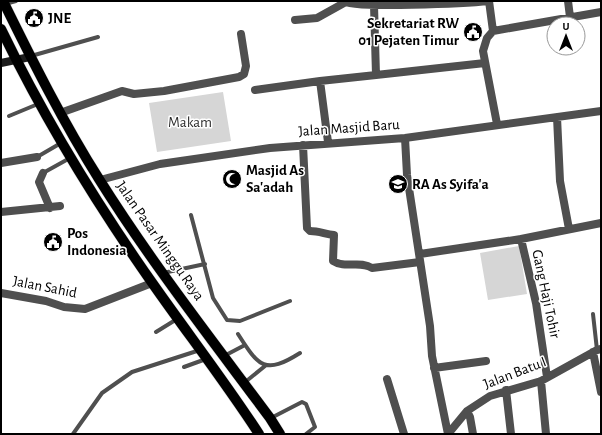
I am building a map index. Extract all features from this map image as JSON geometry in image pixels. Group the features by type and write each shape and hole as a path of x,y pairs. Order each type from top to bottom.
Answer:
{"main road":[{"name":"Jalan Pasar Minggu Raya","path":"4,3 60,114 100,180 163,273 270,418 280,434"},
{"name":"Jalan Pasar Minggu Raya","path":"1,29 9,62 59,144 67,160 89,189 175,320 260,434"}],"street":[{"path":"295,20 317,18 343,2 374,4 397,2 457,4 489,1 493,31 485,44 483,52 497,124"},
{"path":"568,1 570,16"},
{"path":"374,4 376,75"},
{"path":"576,16 601,12"},
{"path":"493,31 546,21"},
{"path":"60,114 122,91 134,94 164,91 239,77 244,74 246,66 241,34"},
{"path":"9,62 30,56"},
{"path":"255,90 320,81 485,63"},
{"path":"320,81 328,142"},
{"name":"Jalan Masjid Baru","path":"100,180 160,164 270,148 328,142 405,138 497,124 601,111"},
{"path":"557,117 560,181 569,229"},
{"path":"405,138 411,205 430,326 434,368 448,434"},
{"path":"303,145 307,228 310,231 319,231 324,234 334,235 333,261 337,264 366,264 372,268 601,223"},
{"path":"1,163 38,156"},
{"path":"45,171 39,182 50,208"},
{"path":"1,212 60,206"},
{"name":"Gang Haji Tohir","path":"521,239 536,303 544,379 546,434"},
{"name":"Jalan Sahid","path":"1,293 46,301 64,307 85,309 152,283"},
{"path":"597,350 601,392"},
{"name":"Jalan Batu I","path":"448,434 467,411 490,396 544,379 597,350"},
{"path":"434,368 486,361"},
{"path":"387,379 404,434"},
{"path":"506,390 511,434"},
{"path":"467,411 470,417 473,434"}],"lane":[{"path":"4,3 16,1"},
{"path":"30,56 98,37"},
{"path":"9,116 35,106"},
{"path":"38,156 59,144"},
{"path":"45,171 67,160"},
{"path":"191,215 213,298 227,320 240,321 290,301"},
{"path":"163,273 205,264"},
{"path":"593,314 597,350"},
{"path":"156,332 175,320"},
{"path":"238,334 259,362 265,366 276,366 300,353"},
{"path":"224,356 245,345"},
{"path":"73,434 102,393 132,372 188,355 203,356"},
{"path":"186,367 203,356"},
{"path":"244,383 265,366"},
{"path":"270,418 302,402 306,404 315,427 306,434"}],"green space":[{"name":"Makam","path":"223,92 231,141 157,152 149,103"},
{"path":"519,246 527,294 488,300 480,253"}],"place":[{"name":"JNE","path":"34,18"},
{"name":"Sekretariat RW 01 Pejaten Timur","path":"473,32"},
{"name":"Masjid As Sa'adah","path":"232,179"},
{"name":"RA As Syifa'a","path":"398,184"},
{"name":"Pos Indonesia","path":"53,242"}]}
